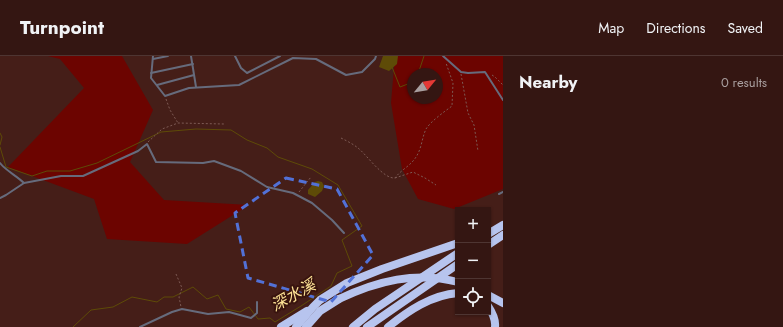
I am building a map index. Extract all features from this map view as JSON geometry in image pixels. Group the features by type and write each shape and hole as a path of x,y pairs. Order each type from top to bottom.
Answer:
{"highway":[{"path":"491,228 503,223"},
{"path":"491,232 503,223"},
{"path":"491,243 503,235"},
{"path":"296,327 313,307 328,294 362,277 455,244"},
{"path":"353,327 375,309 455,255"},
{"path":"367,327 395,306 455,266"},
{"path":"306,327 320,311 339,299 371,285 414,277 436,278 455,281"},
{"path":"388,327 406,313 422,304 439,297 455,294"},
{"path":"491,297 503,303"},
{"path":"376,327 395,306"},
{"path":"281,327 313,307"},
{"path":"491,311 495,327"}],"lane":[{"path":"168,56 153,58 151,78 165,96 189,88 239,85 293,58 316,59 346,75 354,74 362,72 375,59 376,56"},
{"path":"191,56 196,87"},
{"path":"235,56 241,68 246,73 280,56"},
{"path":"444,57 461,72 485,72 503,100"},
{"path":"152,74 193,64"},
{"path":"157,85 194,75"},
{"path":"0,198 24,183 61,176 83,176 138,151 147,144 156,162 203,164 214,161 241,171 267,187 296,195 312,203 332,220 344,233"},
{"path":"0,163 24,183"},
{"path":"499,194 503,192"},
{"path":"140,327 182,309 208,314 229,312 251,318 257,313 257,302"}],"path":[{"path":"395,178 398,173 413,162 421,150 426,129 440,115 452,106 453,83 444,57"},
{"path":"461,72 468,113 474,126 478,151"},
{"path":"485,72 496,77 503,85"},
{"path":"165,96 170,110 178,123"},
{"path":"147,144 162,129 178,123 224,124"},
{"path":"341,138 359,149 391,178 412,172 436,185"},
{"path":"296,195 311,177"},
{"path":"176,274 182,288 179,297 182,309"}],"highlighted area":[{"path":"286,178 337,189 373,255 331,302 248,278 235,213"}],"shaded area":[{"path":"48,56 122,56 153,110 130,162 164,200 249,205 187,244 107,239 94,199 8,167 84,88 60,59"},
{"path":"383,56 398,56 397,64 389,71 379,67"},
{"path":"395,56 503,56 503,189 459,207 455,207 454,209 418,199 402,169 391,103"},
{"path":"315,182 322,182 324,186 322,191 315,197 308,194 308,190"}],"waterway":[{"path":"420,68 424,56"},
{"path":"392,67 400,87 407,84"},
{"name":"深水溪","path":"0,147 6,167 32,176 47,171 70,171 97,163 161,132 196,129 231,130 247,140 267,148 278,157 312,169 338,185 362,226 342,240 352,266 337,273 331,286 275,322 270,318 258,319 249,307 240,312 226,309 218,295 207,299 193,287 173,297 164,297 157,302 132,297 113,307 91,310 73,327"},
{"path":"0,133 2,137 0,145"}]}
